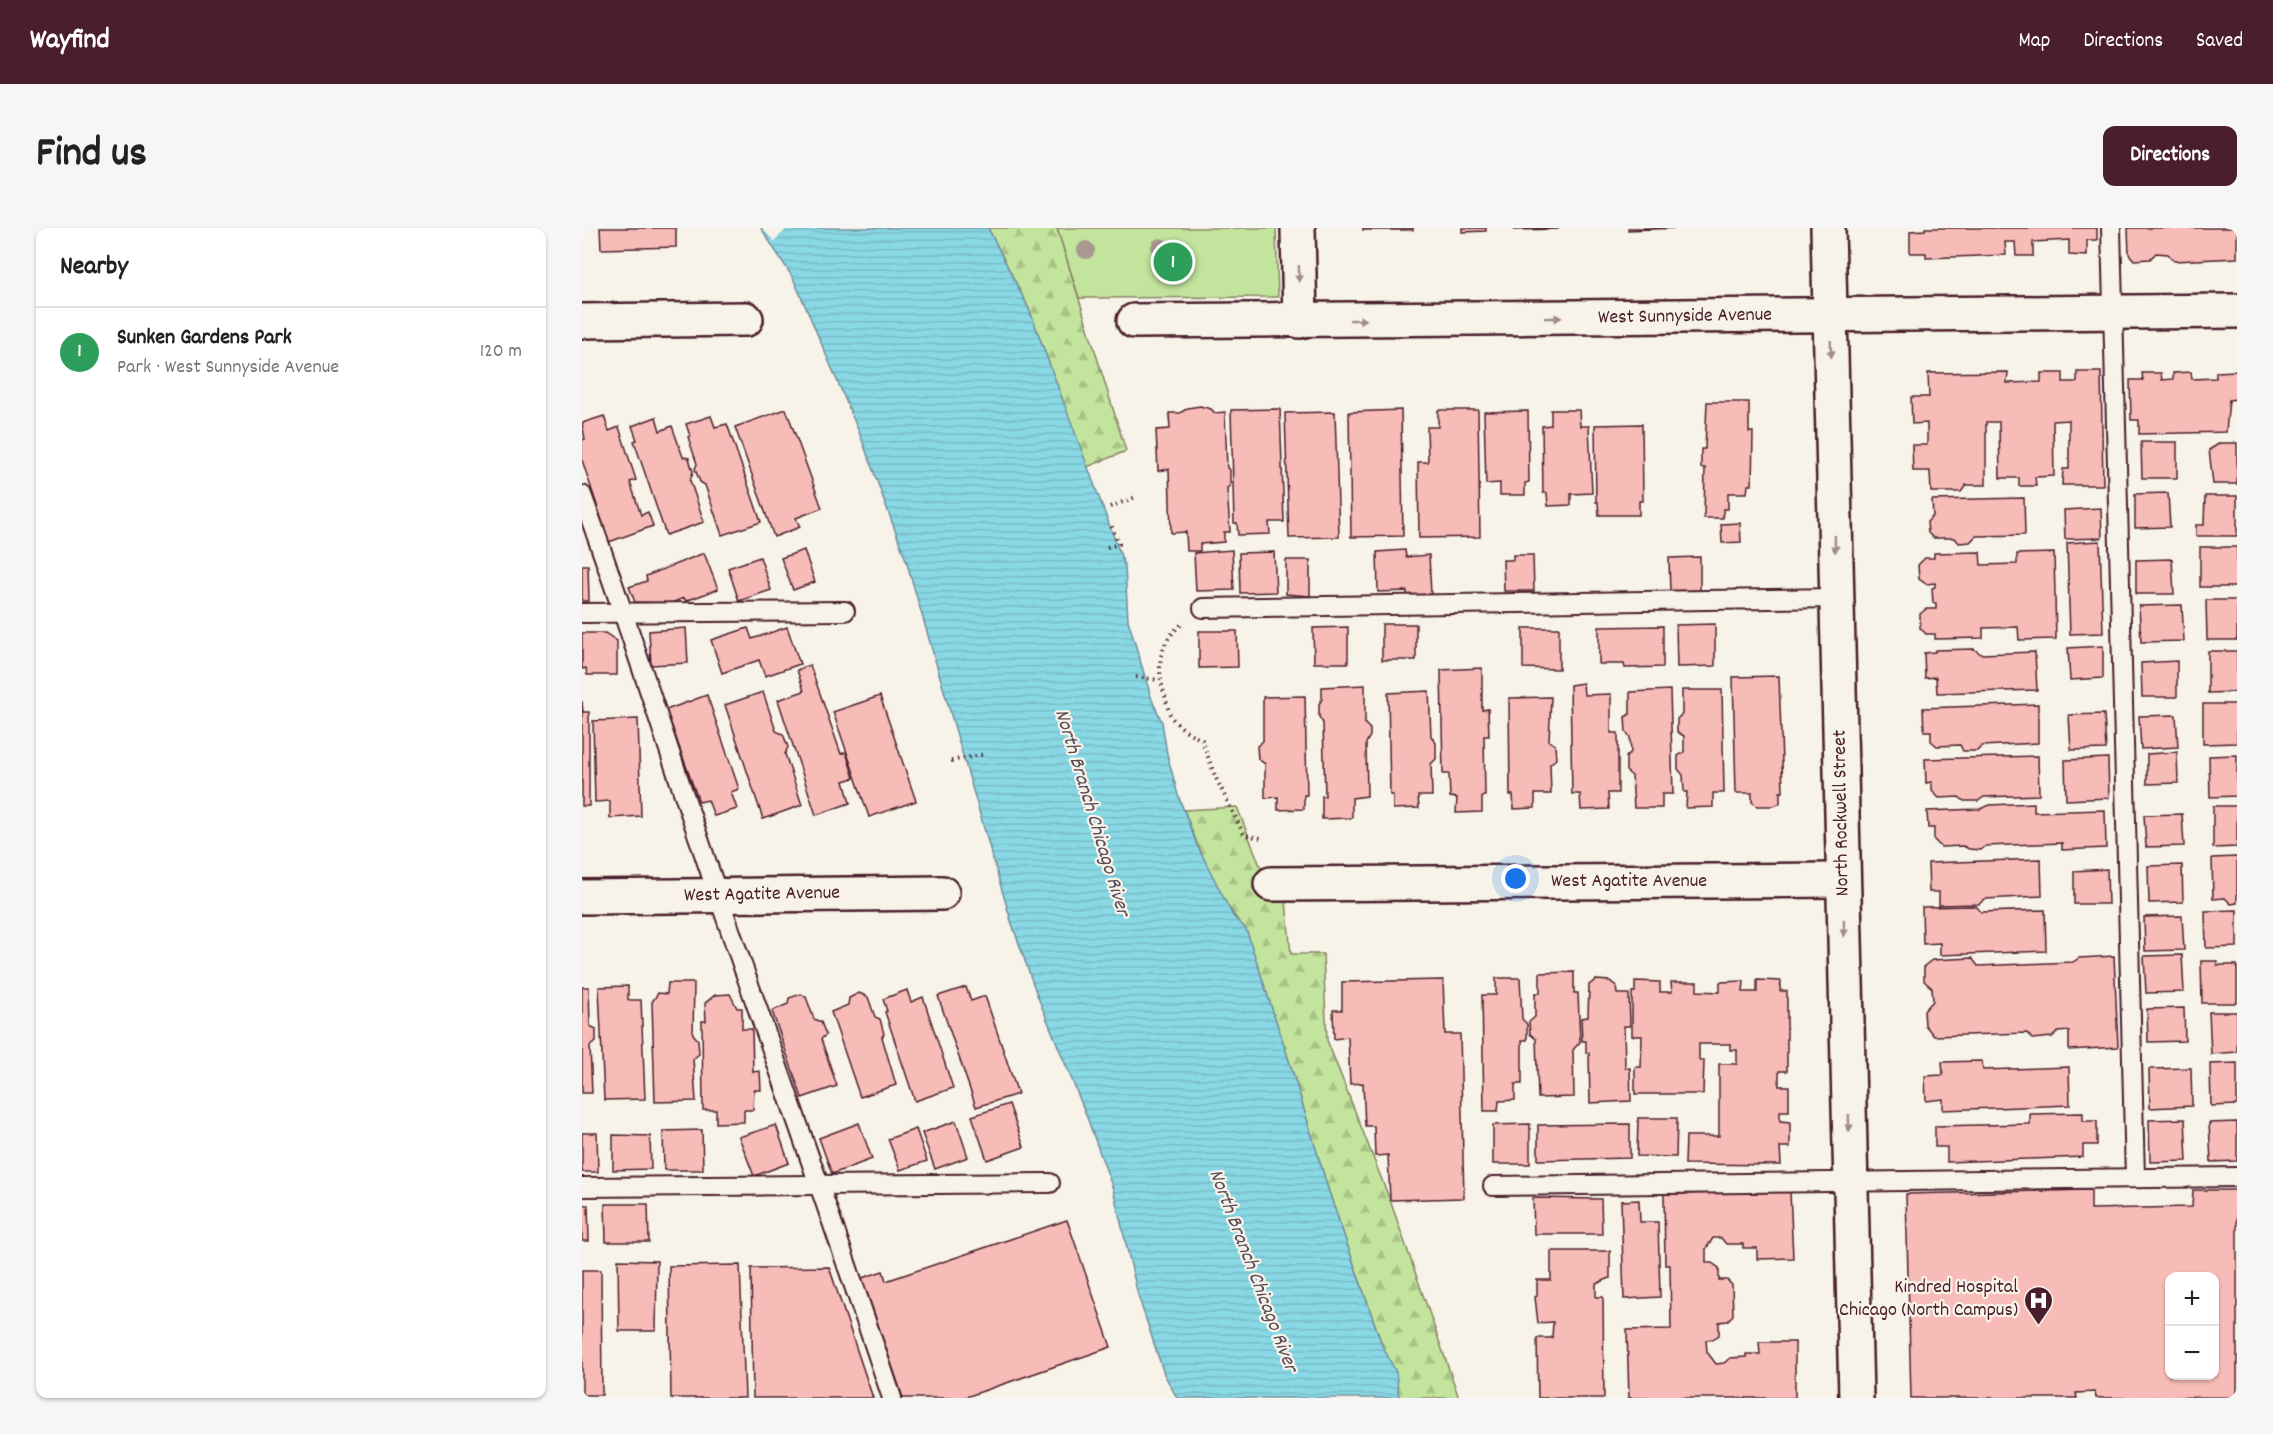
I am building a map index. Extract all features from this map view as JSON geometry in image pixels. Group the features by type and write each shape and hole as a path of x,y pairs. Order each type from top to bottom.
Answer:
{"street":[{"path":"1299,228 1300,321"},
{"name":"North Rockwell Street","path":"1828,228 1856,1398"},
{"name":"West Sunnyside Avenue","path":"1134,321 2237,311"},
{"path":"582,321 746,320"},
{"name":"West Agatite Avenue","path":"1271,884 1843,880"},
{"name":"West Agatite Avenue","path":"582,897 942,893"}],"lane":[{"path":"2111,228 2134,1178"},
{"path":"582,495 625,613 718,896 892,1398"},
{"path":"1203,608 1837,598"},
{"path":"582,613 845,611"},
{"path":"1493,1186 2237,1177"},
{"path":"582,1187 1050,1183"}],"path":[{"path":"1110,507 1136,497"},
{"path":"1107,547 1119,543 1111,525"},
{"path":"1203,608 1174,630 1164,645 1158,664 1160,680 1171,717 1188,732 1202,740 1215,776 1244,835 1261,838"},
{"path":"1136,677 1160,680"},
{"path":"951,761 986,754"}],"green space":[{"path":"988,228 1057,228 1126,451 1087,467 1029,309"},
{"path":"1057,228 1276,228 1278,297 1079,298"},
{"path":"1237,807 1261,868 1283,869 1291,954 1323,954 1327,1040 1391,1203 1459,1398 1399,1398 1395,1372 1382,1345 1329,1192 1246,930 1226,904 1218,889 1184,810"}],"water":[{"name":"North Branch Chicago River","path":"761,228 988,228 1029,309 1125,567 1128,620 1152,700 1162,722 1167,754 1178,795 1197,845 1233,916 1246,929 1329,1192 1382,1345 1396,1372 1399,1398 1177,1398 1164,1374 1138,1295 1113,1189 1085,1112 1037,995 1011,921 906,560 859,432 793,278"}],"pier":[{"path":"762,228 788,228 774,241"}],"building":[{"path":"600,228 676,228 676,247 601,249"},
{"path":"1363,228 1413,228 1413,230 1363,230"},
{"path":"1462,228 1486,228 1486,231 1462,232"},
{"path":"1513,228 1558,228 1558,229 1514,230"},
{"path":"1628,228 1679,228 1628,230"},
{"path":"1925,228 2097,228 2097,240 2087,240 2087,256 2069,255 2069,240 2033,242 2033,256 2016,256 2015,242 2005,242 2006,255 1926,258 1926,253 1910,253 1910,231 1925,230"},
{"path":"2128,228 2237,228 2237,258 2174,261 2168,254 2156,253 2150,259 2134,260 2129,254"},
{"path":"2237,371 2237,399 2229,400 2226,432 2139,434 2139,420 2131,420 2130,380 2143,380 2142,373 2161,373 2162,380 2173,379 2173,373 2191,372 2192,379 2216,378 2216,372"},
{"path":"2008,372 2007,383 2041,382 2041,373 2063,373 2063,382 2077,382 2077,372 2101,372 2103,485 2062,485 2063,469 2069,469 2069,420 2053,421 2054,476 2035,477 2036,486 2019,486 2019,478 2000,478 1999,422 1986,422 1986,485 1966,485 1961,492 1931,492 1930,471 1913,471 1912,445 1927,445 1927,423 1912,424 1911,397 1929,397 1928,373"},
{"path":"1707,402 1749,402 1749,432 1753,432 1752,485 1748,485 1747,493 1728,493 1728,509 1723,509 1723,518 1704,518 1705,468 1701,468 1701,449 1705,449"},
{"path":"1200,406 1211,409 1215,413 1225,412 1227,468 1230,470 1230,486 1227,488 1230,532 1224,532 1224,542 1200,544 1200,551 1187,551 1186,532 1171,533 1169,469 1158,471 1156,430 1170,429 1169,413 1180,413 1188,408"},
{"path":"786,409 822,508 796,518 800,527 774,537 735,427"},
{"path":"1280,409 1284,522 1269,522 1270,534 1238,535 1237,523 1234,523 1231,410"},
{"path":"1401,410 1403,536 1351,537 1349,412"},
{"path":"1438,410 1478,410 1480,537 1419,538 1418,462 1428,462 1427,427 1438,427"},
{"path":"1551,410 1579,410 1580,426 1589,426 1592,493 1571,494 1571,505 1548,506 1547,493 1543,493 1542,426 1551,425"},
{"path":"1528,411 1529,482 1525,483 1525,495 1500,495 1500,483 1486,484 1484,412"},
{"path":"1335,412 1339,537 1289,538 1285,413"},
{"path":"604,416 609,431 619,427 636,480 630,482 641,515 648,512 653,526 609,542 582,460 582,440 585,439 582,423"},
{"path":"711,416 715,427 727,424 761,522 722,535 705,485 700,482 695,469 697,464 686,424"},
{"path":"656,417 660,431 672,426 683,457 689,458 693,472 690,480 704,522 666,535 634,441 637,440 632,426"},
{"path":"1642,424 1643,501 1639,501 1639,515 1599,515 1598,502 1596,502 1595,425"},
{"path":"2141,442 2177,442 2177,478 2142,478"},
{"path":"2220,443 2237,443 2237,484 2213,484 2209,450"},
{"path":"2168,493 2170,527 2135,528 2135,494"},
{"path":"2205,496 2237,496 2237,536 2196,536 2196,525 2204,525"},
{"path":"2024,498 2025,535 1976,536 1970,542 1959,543 1955,538 1933,538 1928,533 1927,522 1933,516 1932,500"},
{"path":"2101,508 2102,538 2065,539 2064,510"},
{"path":"1740,523 1741,542 1722,543 1721,524"},
{"path":"2100,541 2103,633 2070,634 2067,543"},
{"path":"2200,547 2237,547 2237,587 2200,587"},
{"path":"804,550 815,582 793,590 781,558"},
{"path":"1232,550 1234,590 1196,591 1194,553"},
{"path":"1405,550 1406,557 1429,555 1431,594 1407,596 1407,591 1378,592 1377,552"},
{"path":"1274,552 1276,592 1240,593 1239,553"},
{"path":"1980,552 1981,565 2017,564 2017,554 2054,553 2056,639 2019,640 2018,627 1983,628 1983,638 1935,639 1935,634 1926,634 1920,628 1920,614 1926,609 1936,609 1936,603 1933,603 1932,588 1935,587 1935,583 1926,584 1919,579 1918,565 1925,558 1934,558 1934,553"},
{"path":"704,553 718,589 686,601 684,598 671,603 635,602 629,587 647,581 646,576"},
{"path":"1513,555 1533,555 1534,591 1504,591 1503,560 1513,560"},
{"path":"760,557 771,590 739,601 728,568"},
{"path":"1700,557 1700,591 1670,591 1669,558"},
{"path":"2172,559 2174,594 2136,594 2136,560"},
{"path":"1286,560 1310,560 1310,596 1286,594"},
{"path":"582,565 588,565 589,601 582,601"},
{"path":"2206,600 2237,600 2237,640 2207,640"},
{"path":"2182,605 2184,641 2141,642 2139,606"},
{"path":"1382,624 1416,624 1416,660 1382,660"},
{"path":"1715,624 1715,666 1677,667 1676,625"},
{"path":"1663,626 1663,667 1625,668 1624,664 1599,664 1599,627"},
{"path":"787,627 800,664 765,676 759,660 722,673 711,640 748,628 752,639"},
{"path":"1348,627 1348,663 1314,663 1313,628"},
{"path":"686,628 688,663 651,665 649,631"},
{"path":"1523,628 1559,628 1559,669 1523,668"},
{"path":"1199,631 1237,631 1238,667 1199,668"},
{"path":"582,633 605,633 617,641 617,675 587,675 586,668 582,669"},
{"path":"2103,646 2103,678 2070,680 2068,648"},
{"path":"1974,649 1981,654 2035,652 2037,690 1937,693 1936,677 1925,678 1924,653 1935,652 1935,650"},
{"path":"2208,651 2237,651 2237,692 2208,693"},
{"path":"2177,661 2177,697 2142,697 2141,663"},
{"path":"810,665 841,754 846,752 854,778 844,781 850,803 816,815 778,700 804,691 797,670"},
{"path":"1482,668 1482,710 1488,709 1489,736 1484,736 1485,796 1482,796 1482,812 1456,813 1457,798 1450,797 1449,774 1443,774 1441,670"},
{"path":"1779,676 1783,792 1780,792 1780,803 1774,806 1757,806 1752,802 1752,793 1736,793 1733,677"},
{"path":"1583,683 1584,695 1611,694 1611,733 1618,733 1618,793 1608,793 1609,809 1581,810 1580,794 1572,794 1570,685"},
{"path":"1365,685 1365,724 1370,729 1370,736 1366,743 1367,796 1352,798 1352,818 1322,819 1322,796 1325,796 1323,723 1319,717 1319,704 1322,699 1322,687"},
{"path":"1670,690 1673,794 1662,794 1662,808 1634,808 1632,776 1626,771 1626,757 1631,752 1625,717 1630,714 1630,692"},
{"path":"1682,690 1722,690 1724,793 1713,793 1713,807 1686,808 1687,792 1684,792 1683,775 1678,769 1678,756 1684,752 1684,736 1677,732 1677,719 1682,714"},
{"path":"1429,691 1431,736 1436,743 1436,759 1431,764 1432,796 1418,796 1419,808 1393,809 1393,795 1390,795 1388,693"},
{"path":"763,692 776,731 783,734 788,747 785,754 802,805 763,819 725,705"},
{"path":"707,695 739,789 731,792 737,809 714,816 708,800 699,802 666,710"},
{"path":"880,696 916,801 869,817 833,712"},
{"path":"1305,696 1307,795 1304,795 1304,809 1278,810 1278,797 1265,798 1265,764 1258,759 1257,746 1263,741 1263,697"},
{"path":"1551,697 1549,741 1555,745 1556,759 1550,764 1551,794 1535,794 1535,808 1514,809 1513,795 1510,795 1509,698"},
{"path":"582,701 583,712 589,712 589,806 582,806"},
{"path":"2038,704 2038,743 1982,746 1977,751 1963,751 1960,745 1937,746 1931,741 1931,731 1924,731 1923,708"},
{"path":"2203,704 2237,704 2237,743 2203,744"},
{"path":"2104,714 2106,749 2071,750 2069,715"},
{"path":"2176,715 2178,747 2141,749 2139,716"},
{"path":"638,719 641,816 610,818 610,801 595,802 593,721"},
{"path":"2177,752 2178,783 2147,784 2147,754"},
{"path":"2237,755 2237,796 2210,797 2209,756"},
{"path":"2038,756 2039,795 1984,797 1978,801 1964,801 1959,797 1939,798 1932,791 1932,782 1926,783 1925,759"},
{"path":"2108,758 2109,798 2066,800 2065,760"},
{"path":"2034,803 2034,812 2105,810 2106,848 2062,850 2062,843 1986,846 1980,850 1963,846 1941,847 1934,840 1934,828 1928,828 1927,811 1980,809 1990,805"},
{"path":"2213,806 2237,806 2237,847 2213,848"},
{"path":"2182,814 2184,846 2146,847 2144,815"},
{"path":"2237,857 2237,903 2231,904 2225,898 2213,899 2212,858"},
{"path":"2041,859 2042,896 1985,899 1979,904 1939,905 1939,892 1929,892 1928,863"},
{"path":"2182,865 2183,902 2149,903 2148,866"},
{"path":"2107,869 2108,904 2074,904 2074,871"},
{"path":"1976,906 1981,912 2045,910 2046,951 1940,955 1940,943 1923,944 1922,907"},
{"path":"2237,910 2237,947 2206,948 2205,911"},
{"path":"2182,916 2184,950 2145,951 2144,917"},
{"path":"2182,955 2184,992 2146,993 2144,956"},
{"path":"2114,956 2118,1047 2069,1050 2069,1031 2058,1032 2052,1037 2032,1039 2027,1033 1934,1036 1925,1025 1924,1011 1933,1001 1932,988 1924,981 1924,966 1932,960 1972,958 1978,966 2073,962 2079,958"},
{"path":"2201,961 2217,961 2217,965 2237,965 2237,1003 2202,1003"},
{"path":"1574,972 1574,993 1578,993 1580,1042 1573,1050 1574,1097 1538,1098 1536,1039 1530,1034 1529,1022 1535,1017 1535,993 1540,993 1540,973"},
{"path":"1496,978 1520,978 1522,1019 1527,1024 1527,1040 1522,1040 1522,1084 1515,1084 1515,1100 1499,1101 1498,1111 1484,1111 1482,995 1496,995"},
{"path":"1443,980 1445,1034 1460,1034 1464,1198 1390,1200 1388,1155 1375,1156 1374,1126 1365,1126 1363,1083 1350,1084 1348,1037 1334,1039 1333,1010 1342,1010 1342,982"},
{"path":"1596,980 1610,981 1616,986 1617,994 1629,994 1630,1026 1624,1026 1625,1068 1630,1068 1631,1101 1590,1103 1589,1053 1586,1053 1586,1041 1582,1041 1581,1018 1588,1017 1589,985"},
{"path":"1757,980 1781,981 1780,991 1787,991 1787,1071 1779,1071 1779,1086 1789,1086 1789,1111 1780,1111 1780,1121 1790,1122 1790,1147 1780,1147 1781,1165 1685,1164 1686,1136 1719,1136 1719,1064 1737,1064 1737,1050 1730,1050 1730,1044 1699,1044 1699,1060 1704,1060 1703,1094 1635,1094 1635,1067 1641,1067 1642,1036 1632,1036 1632,992 1635,992 1635,981 1660,982 1660,992 1672,992 1671,982 1697,982 1697,991 1720,992 1720,982 1744,981 1743,992 1757,992"},
{"path":"668,983 694,983 693,1034 698,1040 699,1054 693,1059 696,1101 655,1102 652,1002 658,993 667,994"},
{"path":"628,986 628,1000 641,1000 645,1099 604,1100 599,987"},
{"path":"582,987 589,987 590,1026 596,1029 596,1042 590,1046 592,1093 582,1093"},
{"path":"966,987 971,1001 985,996 1018,1094 976,1107 938,996"},
{"path":"907,990 911,1002 923,997 953,1088 915,1101 885,1012 887,1011 883,999"},
{"path":"859,993 868,997 875,1017 880,1019 884,1034 882,1037 896,1085 860,1097 831,1012 848,1005 849,998"},
{"path":"730,994 737,1008 742,1008 742,1029 752,1029 753,1072 760,1071 761,1090 754,1090 753,1110 744,1110 744,1122 716,1123 716,1110 703,1110 702,1021 706,1021 705,1003 715,995"},
{"path":"801,994 806,997 814,1019 821,1022 826,1035 821,1039 837,1086 802,1098 772,1011 788,1004 789,998"},
{"path":"2184,1008 2185,1041 2148,1042 2147,1009"},
{"path":"2209,1012 2237,1012 2237,1052 2211,1054"},
{"path":"1982,1061 1983,1070 2069,1067 2070,1105 1943,1110 1943,1099 1926,1101 1925,1076 1943,1075 1942,1062"},
{"path":"2237,1063 2237,1105 2211,1106 2210,1064"},
{"path":"2191,1068 2192,1106 2150,1108 2149,1069"},
{"path":"1009,1104 1024,1147 987,1160 972,1116"},
{"path":"2083,1113 2083,1121 2097,1121 2097,1145 2083,1145 2083,1157 1947,1162 1947,1147 1935,1147 1935,1126 2030,1124 2030,1114"},
{"path":"1638,1118 1677,1118 1676,1157 1637,1156"},
{"path":"2185,1119 2187,1161 2150,1162 2149,1120"},
{"path":"956,1121 968,1157 935,1169 922,1133"},
{"path":"2237,1122 2237,1161 2211,1162 2209,1123"},
{"path":"859,1123 872,1159 832,1174 819,1138"},
{"path":"1530,1124 1530,1164 1493,1164 1493,1125"},
{"path":"1630,1124 1630,1158 1538,1160 1538,1125"},
{"path":"776,1125 789,1163 754,1176 739,1137"},
{"path":"916,1129 927,1161 900,1170 888,1139"},
{"path":"702,1130 703,1170 664,1170 663,1131"},
{"path":"582,1133 597,1133 598,1172 582,1172"},
{"path":"613,1135 650,1136 651,1169 613,1170"},
{"name":"Kindred Hospital Chicago (North Campus)","path":"2091,1190 2091,1209 2192,1207 2193,1190 2237,1190 2237,1397 2096,1398 2095,1392 2076,1393 2077,1398 1911,1398 1906,1194"},
{"path":"1790,1192 1793,1258 1757,1259 1757,1248 1743,1248 1743,1244 1726,1244 1721,1238 1713,1238 1706,1249 1706,1263 1712,1263 1719,1268 1719,1280 1727,1280 1732,1285 1733,1315 1727,1321 1719,1322 1719,1335 1706,1340 1707,1352 1716,1364 1724,1363 1730,1358 1746,1357 1746,1354 1760,1354 1759,1342 1795,1342 1795,1398 1629,1398 1627,1330 1671,1329 1670,1265 1665,1265 1664,1194"},
{"path":"1533,1198 1601,1199 1602,1234 1534,1234"},
{"path":"1639,1200 1640,1222 1658,1222 1660,1297 1624,1299 1621,1201"},
{"path":"605,1204 648,1204 649,1242 606,1242"},
{"path":"582,1205 588,1205 589,1241 582,1241"},
{"path":"1067,1220 1111,1347 963,1398 903,1398 862,1278 883,1271 886,1281"},
{"path":"1551,1251 1610,1251 1610,1278 1596,1284 1596,1297 1603,1297 1604,1398 1538,1398 1537,1338 1552,1338 1553,1322 1538,1323 1535,1297 1537,1296 1537,1280 1551,1280"},
{"path":"618,1260 657,1261 656,1331 619,1331"},
{"path":"740,1265 745,1398 671,1398 669,1266"},
{"path":"829,1267 873,1398 753,1398 751,1268"},
{"path":"582,1270 601,1270 602,1395 582,1395"}],"place":[{"name":"Sunken Gardens Park","path":"1173,262"},
{"name":"Kindred Hospital Chicago (North Campus)","path":"2039,1326"}]}
